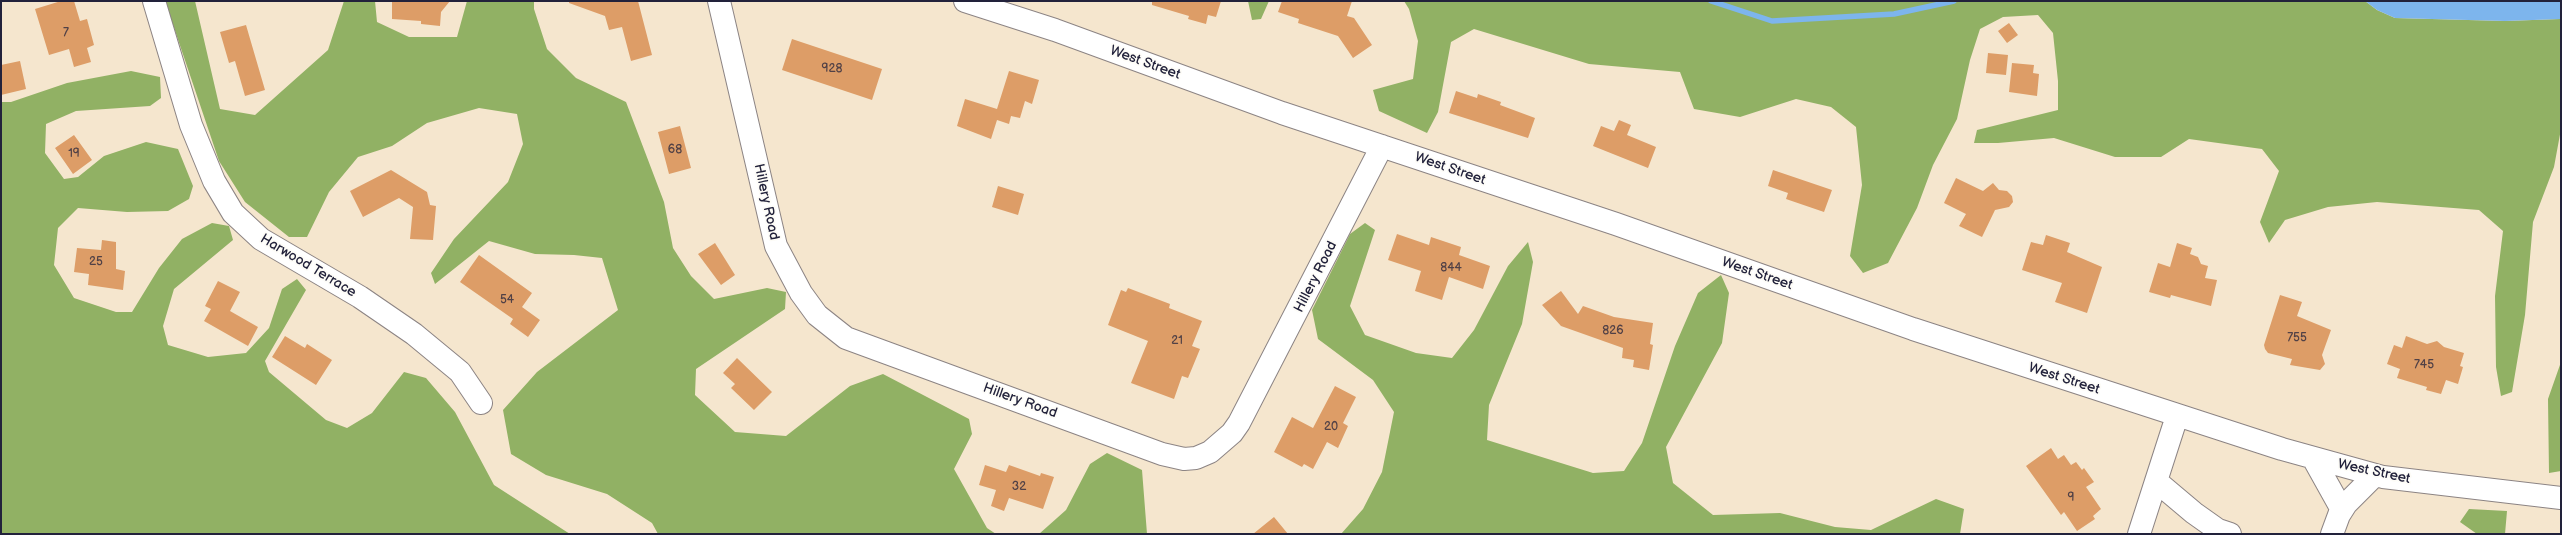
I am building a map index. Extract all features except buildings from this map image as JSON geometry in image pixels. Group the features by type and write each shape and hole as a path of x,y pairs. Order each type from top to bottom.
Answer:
{"street":[{"name":"Harwood Terrace","path":"154,1 190,125 214,180 233,213 261,239 360,297 414,334 460,372 480,403"},
{"name":"Hillery Road","path":"719,1 776,246 801,293 817,315 846,338 1162,454 1184,459 1196,458 1210,452 1232,433 1239,424 1382,146"},
{"name":"West Street","path":"965,1 1055,30 1382,146 1616,224 1913,329 2177,416 2313,458 2375,475 2559,497"},
{"path":"2139,534 2177,416"},
{"path":"2313,458 2342,510"},
{"path":"2332,534 2342,510 2375,475"},
{"path":"2156,481 2194,513 2218,530 2230,534"}],"green space":[{"path":"165,1 195,1 220,109 255,115 328,50 344,1 375,1 377,22 409,37 457,37 467,1 534,1 534,9 547,49 576,78 626,102 664,202 673,248 691,276 714,299 767,288 786,292 785,309 696,369 695,395 735,432 786,436 850,386 883,374 969,419 972,434 954,469 987,528 996,534 658,534 652,523 607,494 546,475 511,454 503,410 537,372 618,310 602,258 574,255 535,254 489,241 435,284 431,273 454,239 508,182 523,144 517,114 479,108 427,123 392,146 358,157 329,192 307,237 289,237 245,202 219,161"},
{"path":"1248,1 1269,1 1261,19 1252,20"},
{"path":"1404,1 2365,1 2377,10 2395,18 2505,21 2560,19 2561,129 2554,167 2533,222 2525,315 2512,392 2501,396 2496,367 2495,296 2503,231 2479,210 2377,202 2328,207 2285,220 2269,243 2260,222 2279,171 2262,149 2189,139 2161,157 2115,157 2054,138 1998,143 1974,143 1977,130 2058,110 2058,81 2053,33 2038,15 2003,17 1980,29 1970,60 1957,119 1933,165 1917,208 1888,263 1863,273 1850,256 1862,185 1856,127 1831,107 1796,99 1740,117 1694,109 1680,72 1589,64 1474,29 1451,42 1438,112 1427,133 1379,111 1373,90 1413,79 1418,41 1409,9"},
{"path":"131,71 160,77 161,98 150,106 76,111 46,124 45,153 64,179 78,177 104,156 146,142 178,149 193,186 189,199 168,211 127,212 78,208 58,228 54,265 74,298 116,312 132,312 159,268 182,239 212,223 229,226 233,240 174,289 163,326 168,345 208,357 246,353 269,328 282,289 297,279 306,290 265,361 269,372 326,420 347,428 372,413 404,372 426,378 455,412 494,485 570,534 1,534 1,102 11,102 67,83"},
{"path":"1365,223 1375,230 1350,306 1365,335 1416,353 1452,358 1474,330 1508,266 1528,242 1533,262 1522,324 1489,405 1487,440 1593,473 1624,471 1642,443 1675,346 1698,293 1721,275 1729,293 1722,343 1666,447 1673,483 1713,515 1780,513 1835,527 1871,530 1936,499 1964,509 1960,534 1341,534 1363,509 1382,472 1394,412 1373,380 1318,339 1312,310 1350,234"},
{"path":"2561,362 2561,471 2549,473 2548,399"},
{"path":"1107,453 1142,470 1147,534 1039,534 1066,510 1090,464"},
{"path":"2469,509 2507,511 2505,534 2477,534 2460,522"}],"water":[{"path":"2365,1 2561,1 2561,19 2505,21 2395,18 2377,10"}],"waterway":[{"path":"1711,1 1772,21 1894,14 1954,1"}]}
